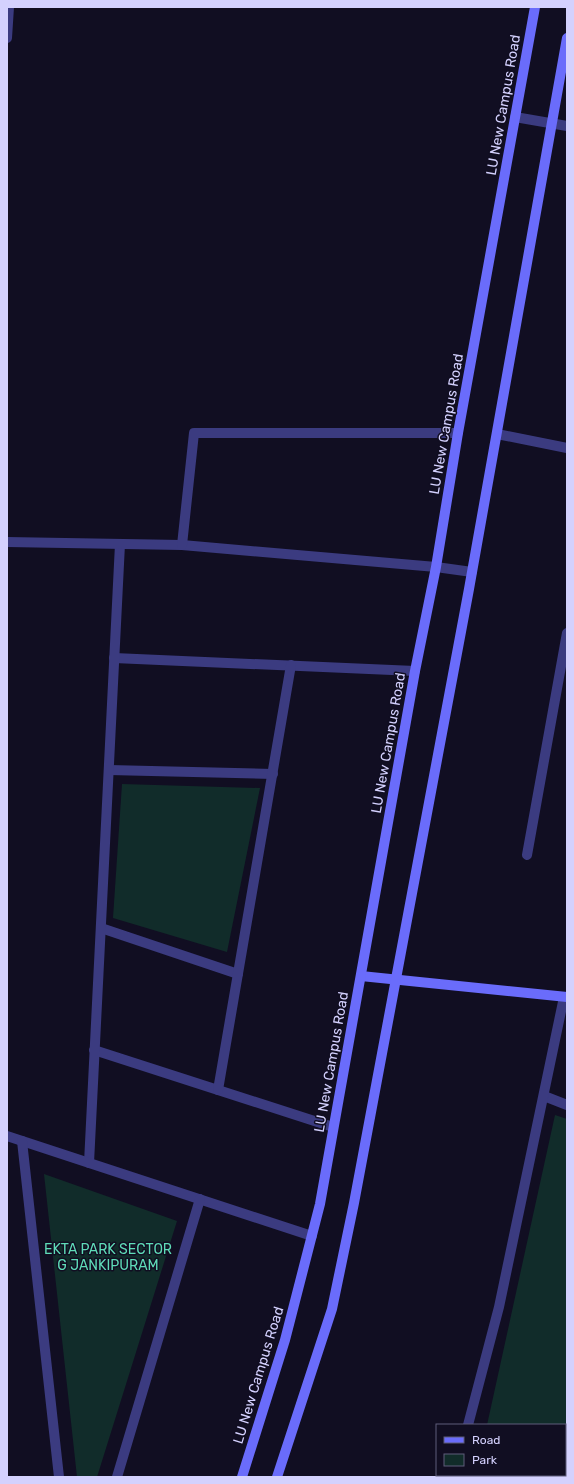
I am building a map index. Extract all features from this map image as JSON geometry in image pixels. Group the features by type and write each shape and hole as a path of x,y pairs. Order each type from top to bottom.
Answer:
{"street":[{"path":"7,38 9,7"},
{"name":"LU New Campus Road","path":"242,1477 285,1340 320,1204 415,671 436,567 458,433 535,7"},
{"path":"277,1477 332,1309 354,1203 472,572 567,38"},
{"path":"515,117 567,126"},
{"path":"182,545 194,433 458,433"},
{"path":"496,434 567,448"},
{"path":"7,542 182,545 436,567 472,572"},
{"path":"89,1163 120,544"},
{"path":"527,855 565,657 567,633"},
{"path":"114,658 415,671"},
{"path":"218,1090 291,665"},
{"path":"109,770 273,774"},
{"path":"101,928 238,974"},
{"path":"360,976 565,997 500,1307 468,1424"},
{"path":"94,1050 333,1127"},
{"path":"544,1096 567,1105"},
{"path":"7,1136 312,1236"},
{"path":"22,1141 59,1477"},
{"path":"117,1477 200,1200"}],"green space":[{"path":"122,784 260,788 227,952 113,918"},
{"path":"555,1115 567,1119 567,1467 566,1424 487,1424"},
{"name":"EKTA PARK SECTOR G JANKIPURAM","path":"44,1174 177,1221 97,1477 77,1477"}]}
